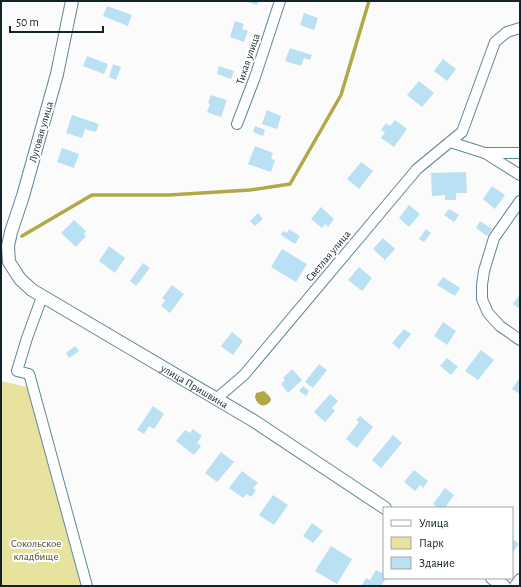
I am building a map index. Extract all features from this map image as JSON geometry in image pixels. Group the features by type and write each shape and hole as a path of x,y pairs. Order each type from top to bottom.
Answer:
{"street":[{"name":"Луговая улица","path":"9,262 8,246 10,232 23,196 57,74 72,1"},
{"name":"Тихая улица","path":"237,124 255,77 280,1"},
{"name":"Светлая улица","path":"216,399 244,375 417,169 462,132 495,42 507,32 520,28"},
{"path":"450,142 484,153 520,175"},
{"path":"484,153 520,153"},
{"path":"520,201 494,238 484,271 482,285 482,299 488,314 500,326 520,340"},
{"name":"улица Пришвина","path":"9,262 20,278 32,290 42,297 254,421 384,507"},
{"path":"42,297 17,371 29,374 30,376 87,586"},
{"path":"494,579 504,586"},
{"path":"515,586 520,579"}],"green space":[{"name":"Сокольское кладбище","path":"1,381 31,388 81,586 1,586"}],"shaded area":[{"path":"264,391 271,400 267,405 258,403 255,397 256,393"}],"building":[{"path":"245,1 259,1 257,5"},
{"path":"107,6 132,15 128,26 103,16"},
{"path":"304,13 318,18 314,30 300,25"},
{"path":"235,21 244,24 242,29 248,31 244,42 230,37"},
{"path":"290,48 312,55 310,60 304,58 301,66 285,61"},
{"path":"87,56 108,64 104,74 83,66"},
{"path":"443,59 456,69 447,81 434,71"},
{"path":"113,64 121,67 116,80 109,77"},
{"path":"219,66 234,71 231,79 217,74"},
{"path":"419,81 434,93 422,107 407,95"},
{"path":"211,95 227,100 221,117 207,112"},
{"path":"267,110 281,116 277,129 262,124"},
{"path":"72,115 99,124 96,132 85,129 82,138 66,133"},
{"path":"395,120 407,129 394,147 381,138 385,132 381,130 386,123 390,126"},
{"path":"255,126 265,130 263,136 253,132"},
{"path":"255,146 273,153 271,159 275,160 271,172 248,164"},
{"path":"62,148 79,154 74,168 57,162"},
{"path":"361,162 373,171 359,189 347,179"},
{"path":"466,172 467,193 456,193 456,200 445,200 445,195 432,196 431,173"},
{"path":"492,186 505,195 495,209 483,199"},
{"path":"409,205 420,214 409,227 399,218"},
{"path":"321,207 334,219 328,227 325,224 322,228 311,219"},
{"path":"449,209 459,215 454,222 444,215"},
{"path":"258,213 263,219 255,226 250,221"},
{"path":"74,220 86,231 84,234 86,236 76,247 61,233"},
{"path":"480,221 492,229 487,236 476,228"},
{"path":"289,229 300,236 295,244 281,235 283,231 287,233"},
{"path":"426,229 431,233 424,242 419,239"},
{"path":"383,238 395,249 385,260 373,249"},
{"path":"109,246 125,258 115,273 99,261"},
{"path":"282,249 307,264 296,282 271,267"},
{"path":"143,263 150,268 136,286 130,281"},
{"path":"359,267 372,278 362,291 348,280"},
{"path":"443,277 460,288 455,296 437,285"},
{"path":"172,285 184,294 170,313 161,306 165,300 162,298"},
{"path":"520,294 520,309 513,304"},
{"path":"443,322 456,331 447,345 434,336"},
{"path":"404,329 411,334 399,349 392,343"},
{"path":"232,332 243,341 233,355 221,346"},
{"path":"75,346 79,351 69,358 66,353"},
{"path":"481,350 494,360 478,380 465,371"},
{"path":"447,358 458,367 451,375 440,366"},
{"path":"319,364 327,370 313,388 305,382"},
{"path":"292,369 302,380 288,393 281,384 285,380 283,378"},
{"path":"520,377 520,394 512,389"},
{"path":"303,386 309,391 306,396 299,391"},
{"path":"330,394 338,401 332,408 335,411 325,422 314,412"},
{"path":"153,406 164,414 154,429 149,426 144,434 137,430"},
{"path":"360,416 373,427 357,448 346,439 359,422 356,420"},
{"path":"193,429 202,436 197,443 201,446 194,455 176,441 185,430 190,433"},
{"path":"393,435 402,443 381,468 372,460"},
{"path":"221,452 234,462 217,482 205,473"},
{"path":"414,470 428,481 423,488 420,485 415,491 404,482"},
{"path":"242,471 258,483 253,488 256,490 251,497 247,494 243,498 229,488"},
{"path":"445,488 454,495 446,507 437,507 433,504"},
{"path":"273,495 288,505 274,525 259,515"},
{"path":"312,523 323,531 313,543 303,536"},
{"path":"513,540 519,544 513,552"},
{"path":"331,546 352,559 337,584 315,571"},
{"path":"376,570 383,574 383,579 385,579 381,586 362,585 366,578 370,580"}],"waterway":[{"path":"22,236 92,195 169,195 250,190 290,184 341,95 369,1"}]}
